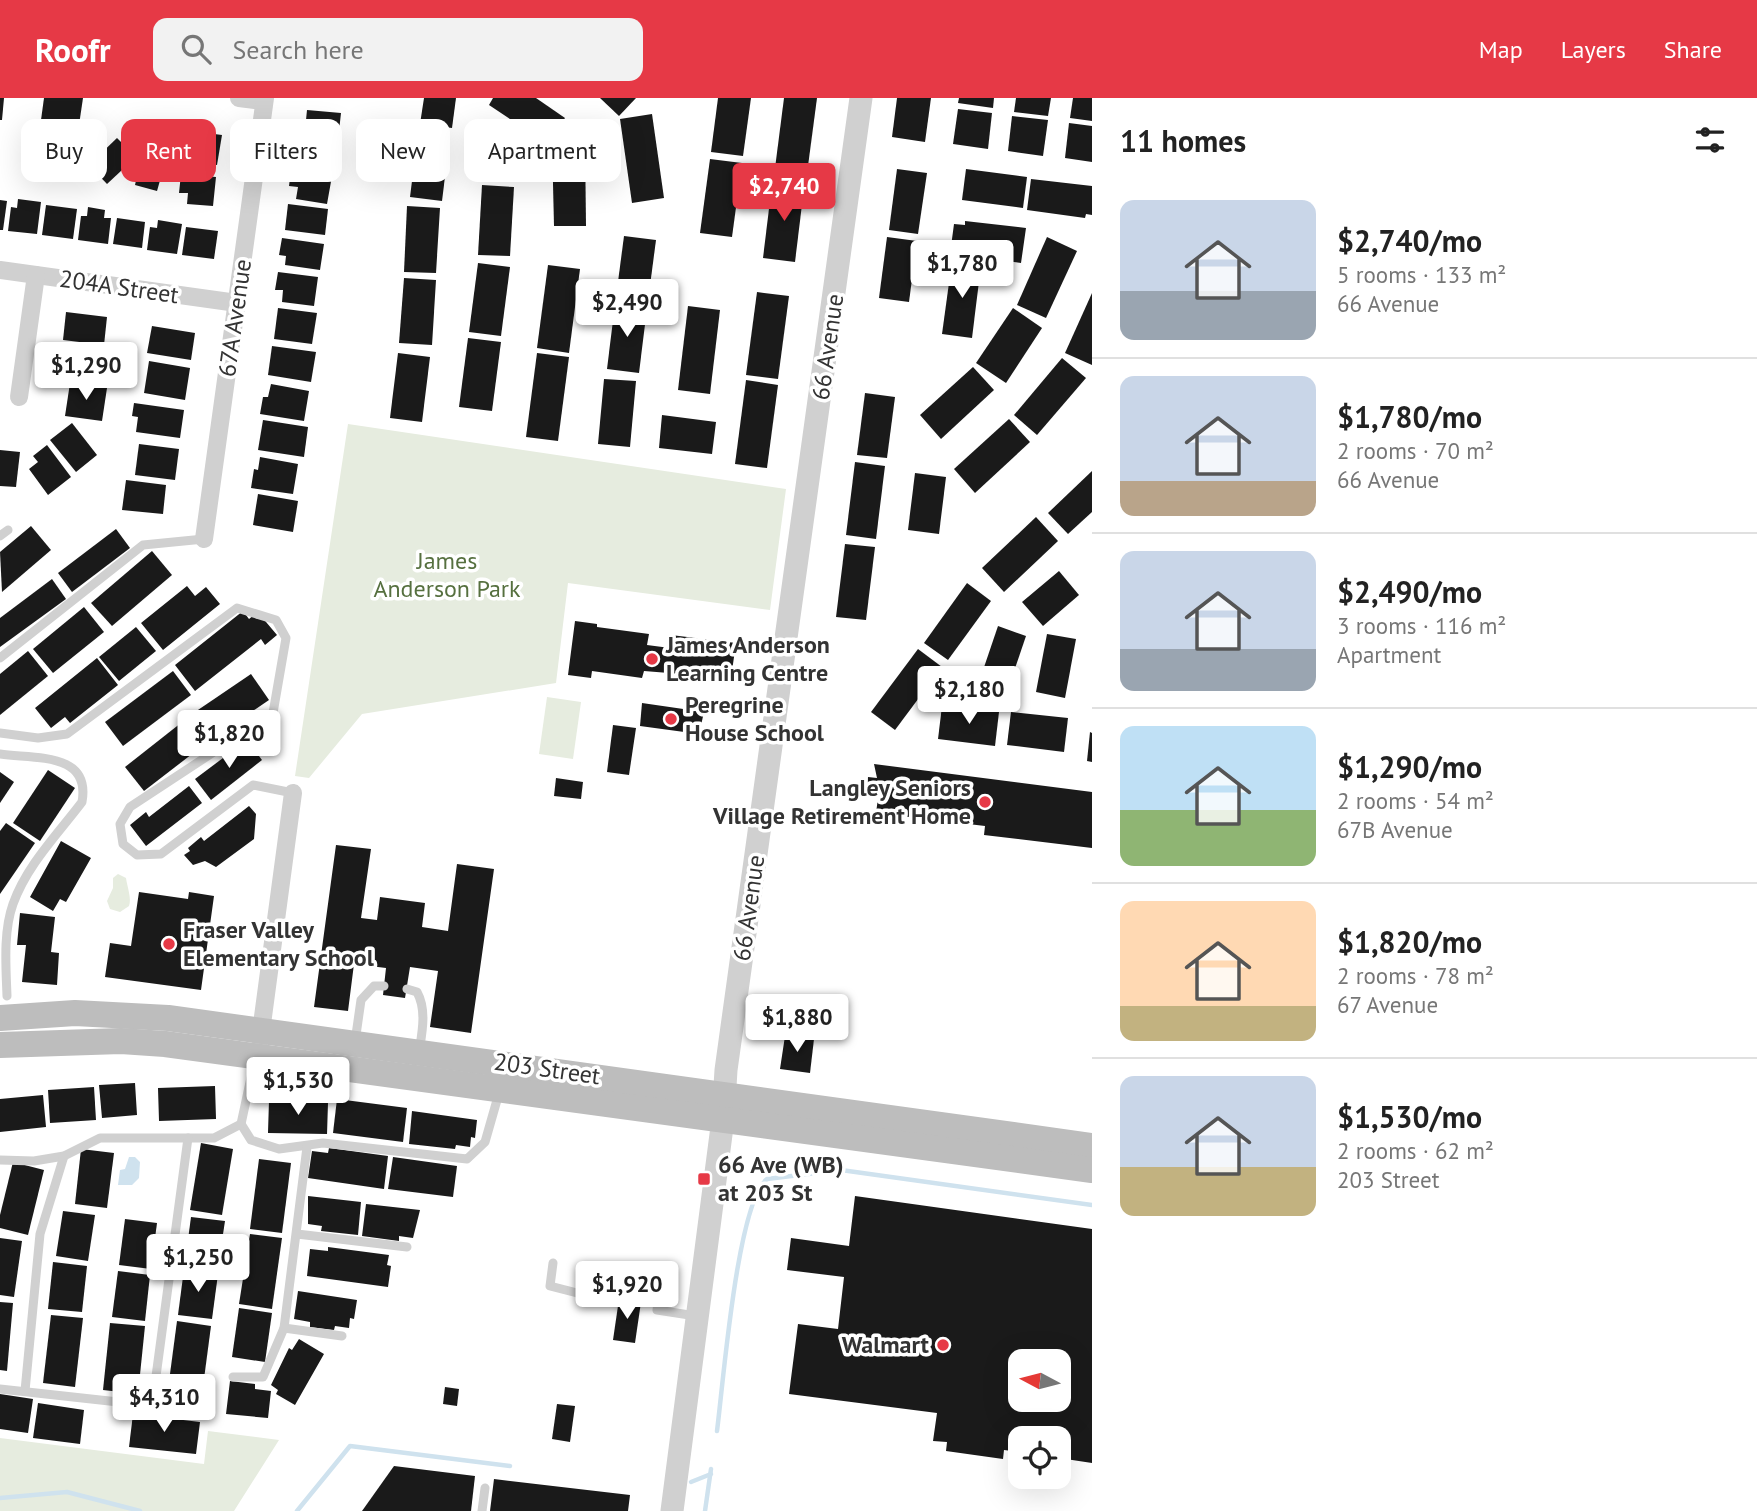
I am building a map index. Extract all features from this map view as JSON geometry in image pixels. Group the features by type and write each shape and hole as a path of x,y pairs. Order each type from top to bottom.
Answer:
{"main road":[{"name":"203 Street","path":"4,1007 121,1014 526,1066 724,1107 1092,1170"},
{"name":"203 Street","path":"0,1045 121,1041 499,1089 724,1107 1092,1146"}],"street":[{"path":"239,98 264,99"},
{"name":"66 Avenue","path":"672,1511 861,98"},
{"name":"67A Avenue","path":"204,539 264,99"},
{"name":"204A Street","path":"0,270 237,303"},
{"path":"19,397 36,275"},
{"path":"256,1058 262,1031 293,793"}],"lane":[{"path":"0,536 8,530"},
{"path":"0,658 143,545 204,539"},
{"path":"0,733 38,738 67,734 237,608 276,620 286,638 273,713 130,807 120,824 123,844 137,855 161,854 253,785 293,793"},
{"path":"0,754 66,763 77,769 85,789 82,802 30,869 12,906 6,953 4,1007"},
{"path":"355,1043 361,1000 374,986 384,986"},
{"path":"407,989 417,992 421,999 423,1020 419,1052"},
{"path":"256,1058 241,1124 251,1140 279,1149 323,1143 467,1159 485,1142 499,1089 505,1078 526,1066"},
{"path":"0,1160 34,1161 64,1156 100,1138 214,1138 241,1124"},
{"path":"152,1406 188,1138"},
{"path":"233,1377 263,1377 284,1328 307,1147"},
{"path":"25,1391 40,1234 64,1156"},
{"path":"297,1234 407,1247"},
{"path":"554,1263 550,1286 585,1295 616,1277 660,1284 657,1310 698,1316"},
{"path":"284,1328 342,1336"},
{"path":"0,1389 191,1410"},
{"path":"482,1511 485,1488"}],"green space":[{"name":"James Anderson Park","path":"348,424 786,489 770,610 568,583 556,683 362,714 309,778 295,776"},
{"path":"547,697 581,702 573,759 539,754"},
{"path":"118,874 126,878 130,900 129,906 120,912 110,909 107,901 113,888 113,878"},
{"path":"208,1431 279,1440 234,1511 0,1511 0,1438 204,1464"}],"water":[{"path":"129,1157 135,1157 140,1162 139,1178 132,1185 118,1185 120,1170 125,1169"}],"building":[{"path":"0,98 4,98 2,120 0,120"},
{"path":"44,98 83,98 80,119 41,119"},
{"path":"424,98 456,98 452,128 450,119 421,119"},
{"path":"493,98 536,98 565,118 510,119 489,105"},
{"path":"600,98 636,98 619,116"},
{"path":"718,98 751,98 743,156 711,152"},
{"path":"784,98 817,98 806,181 774,176"},
{"path":"897,98 931,98 925,142 892,137"},
{"path":"959,98 994,98 993,108 958,103"},
{"path":"1016,98 1051,98 1048,116 1014,112"},
{"path":"1073,98 1092,98 1092,121 1070,118"},
{"path":"958,109 992,113 988,149 953,144"},
{"path":"307,110 341,113 340,119 306,119"},
{"path":"652,114 664,198 632,203 620,119"},
{"path":"1012,116 1048,120 1043,156 1008,151"},
{"path":"1069,123 1092,126 1092,162 1065,158"},
{"path":"216,134 222,135 216,165"},
{"path":"117,138 121,142 121,171 107,184 105,182 107,148"},
{"path":"710,159 742,163 732,237 700,233"},
{"path":"897,169 927,173 918,234 889,230"},
{"path":"966,169 1027,177 1023,208 962,200"},
{"path":"1031,179 1092,186 1092,215 1086,214 1085,218 1027,210"},
{"path":"136,182 160,182 157,191 135,185"},
{"path":"180,182 215,182 213,206 187,204 188,193 179,193"},
{"path":"290,182 331,182 327,204 296,199 298,187 289,186"},
{"path":"412,182 444,182 442,201 410,197"},
{"path":"553,182 585,182 586,226 554,226"},
{"path":"772,184 804,188 795,262 763,258"},
{"path":"482,185 514,187 510,256 478,255"},
{"path":"18,199 41,202 37,234 8,231 11,207 17,208"},
{"path":"0,200 7,201 3,230 0,230"},
{"path":"288,204 328,209 325,235 285,230"},
{"path":"46,205 77,209 73,239 42,235"},
{"path":"407,206 440,208 436,273 404,272"},
{"path":"88,207 105,210 104,218 111,218 108,244 78,240 81,216 87,216"},
{"path":"117,218 145,222 142,248 113,244"},
{"path":"158,220 182,224 177,254 147,250 150,227 157,228"},
{"path":"965,221 1026,228 1021,263 950,254 954,224 965,225"},
{"path":"186,227 218,231 214,259 182,255"},
{"path":"624,236 656,240 648,301 616,297"},
{"path":"887,237 917,241 909,302 879,298"},
{"path":"1047,237 1077,251 1046,318 1017,305"},
{"path":"282,238 324,244 320,270 285,265 286,256 279,255"},
{"path":"952,261 981,265 972,338 942,334"},
{"path":"478,263 510,267 501,336 469,332"},
{"path":"548,265 580,269 569,353 537,348"},
{"path":"278,272 318,277 314,306 282,302 283,290 275,290"},
{"path":"404,278 436,280 432,345 399,343"},
{"path":"757,292 789,296 778,379 746,375"},
{"path":"1092,293 1092,365 1065,353"},
{"path":"615,304 647,308 639,373 607,369"},
{"path":"688,306 720,310 710,394 678,390"},
{"path":"278,308 317,313 312,344 274,339"},
{"path":"1013,308 1042,328 1006,383 976,363"},
{"path":"66,312 107,317 104,345 63,340"},
{"path":"152,326 195,333 191,360 147,353"},
{"path":"468,338 501,342 492,411 459,407"},
{"path":"272,346 316,352 311,382 268,375"},
{"path":"65,348 111,354 107,381 62,375"},
{"path":"398,353 430,357 422,422 390,418"},
{"path":"537,353 569,357 558,441 526,437"},
{"path":"1062,358 1086,378 1037,435 1014,415"},
{"path":"149,361 190,368 185,400 144,393"},
{"path":"973,367 994,390 941,439 920,415"},
{"path":"604,379 636,381 630,447 598,444"},
{"path":"746,380 778,385 767,468 735,464"},
{"path":"70,383 107,388 102,421 65,416"},
{"path":"271,384 309,391 304,421 260,414 263,397 268,397"},
{"path":"865,393 895,397 887,458 857,455"},
{"path":"134,403 184,410 180,438 136,432 138,417 132,416"},
{"path":"662,415 716,422 712,454 659,448"},
{"path":"1009,419 1030,442 975,493 954,469"},
{"path":"263,420 308,427 304,457 258,450"},
{"path":"72,423 97,455 76,472 50,440"},
{"path":"139,444 179,449 175,480 135,475"},
{"path":"47,445 71,477 48,495 29,469 38,462 33,456"},
{"path":"0,450 20,452 16,487 0,486"},
{"path":"260,457 298,464 293,494 251,488 254,469 258,470"},
{"path":"855,462 885,466 876,539 846,535"},
{"path":"1092,471 1092,512 1068,534 1048,513"},
{"path":"915,473 946,477 939,534 908,530"},
{"path":"126,480 166,485 163,514 122,510"},
{"path":"258,494 298,501 293,532 253,525"},
{"path":"1036,517 1058,541 1004,592 982,568"},
{"path":"31,526 51,550 2,592 0,552"},
{"path":"116,529 130,548 72,592 58,573"},
{"path":"845,544 875,547 866,620 836,617"},
{"path":"152,551 172,575 112,626 91,603"},
{"path":"1059,571 1079,595 1043,626 1022,602"},
{"path":"52,579 66,599 0,647 0,618"},
{"path":"967,583 991,601 948,660 924,643"},
{"path":"187,586 195,596 206,587 220,604 163,650 141,623"},
{"path":"84,607 104,632 53,673 33,649"},
{"path":"243,611 249,619 254,615 257,619 261,616 277,635 265,645 261,639 195,691 175,665"},
{"name":"James Anderson Learning Centre","path":"575,621 597,624 597,627 649,634 647,645 670,648 671,635 736,643 731,678 644,671 642,678 592,671 591,678 568,675"},
{"path":"998,626 1026,636 1007,692 979,682"},
{"path":"136,627 156,651 119,681 99,657"},
{"path":"1047,634 1076,639 1065,698 1036,692"},
{"path":"918,649 942,667 895,730 871,712"},
{"path":"28,651 48,676 0,715 0,674"},
{"path":"97,658 118,685 70,723 65,717 51,728 35,708"},
{"path":"173,671 191,695 123,746 105,722"},
{"path":"251,674 269,700 213,738 195,712"},
{"name":"Peregrine House School","path":"642,703 704,712 699,734 640,726"},
{"path":"942,706 999,712 995,746 938,739"},
{"path":"1011,712 1068,718 1064,752 1007,745"},
{"path":"186,719 205,744 144,791 125,767"},
{"name":"Peregrine House School","path":"613,725 636,728 629,775 607,772"},
{"path":"1090,732 1092,733 1092,762 1087,761"},
{"path":"247,740 262,760 211,800 195,779"},
{"name":"Langley Seniors Village Retirement Home","path":"874,764 1092,792 1092,848 984,835 985,826 876,813 879,791 867,790 868,777 877,778"},
{"path":"48,770 75,788 40,841 13,823"},
{"path":"0,772 14,782 0,803"},
{"path":"556,778 583,782 581,799 554,796"},
{"path":"189,786 202,803 146,846 130,825 146,812 149,817"},
{"path":"249,806 256,814 254,839 216,867 205,861 193,865 184,855 201,837 204,841"},
{"path":"6,823 35,843 0,894 0,831"},
{"path":"61,841 91,858 66,902 60,899 53,911 30,897"},
{"path":"336,845 371,849 361,918 377,920 380,897 425,903 422,927 448,931 457,864 494,869 471,1033 430,1027 438,971 410,967 405,998 383,995 386,968 354,964 348,1011 314,1007"},
{"path":"139,892 188,899 189,892 214,896 201,990 105,977 110,943 131,946"},
{"path":"20,913 55,917 51,952 59,953 57,985 22,982 26,945 17,945"},
{"path":"785,1036 814,1039 810,1073 780,1069"},
{"path":"135,1083 137,1115 102,1118 99,1085"},
{"path":"215,1086 216,1119 159,1121 158,1088"},
{"path":"94,1087 96,1120 50,1123 48,1090"},
{"path":"43,1095 46,1127 0,1132 0,1099"},
{"path":"337,1099 407,1108 403,1142 333,1133"},
{"path":"269,1100 328,1102 327,1134 268,1133"},
{"path":"412,1111 477,1120 475,1138 471,1137 470,1147 456,1145 455,1149 409,1144"},
{"path":"201,1143 233,1149 222,1215 190,1210"},
{"path":"329,1148 388,1156 384,1189 308,1178 312,1151 328,1153"},
{"path":"81,1149 114,1153 107,1208 75,1204"},
{"path":"393,1157 457,1166 453,1197 388,1189"},
{"path":"259,1159 291,1163 282,1233 250,1229"},
{"path":"13,1162 44,1170 28,1235 0,1228 0,1215"},
{"path":"308,1196 361,1202 358,1235 321,1231 322,1226 308,1224"},
{"name":"Walmart","path":"855,1196 1092,1229 1092,1463 1071,1460 1071,1426 1008,1426 1008,1450 1004,1450 1003,1459 946,1451 947,1442 933,1441 937,1413 789,1394 798,1324 838,1329 844,1277 787,1270 791,1238 849,1246"},
{"path":"366,1204 420,1210 413,1238 399,1236 399,1241 362,1236"},
{"path":"63,1211 95,1215 88,1261 56,1256"},
{"path":"191,1217 225,1221 218,1267 185,1262"},
{"path":"125,1219 157,1223 151,1269 119,1265"},
{"path":"250,1234 282,1238 272,1309 239,1304"},
{"path":"0,1238 22,1241 14,1297 0,1295"},
{"path":"328,1247 389,1255 387,1265 391,1266 388,1287 307,1276 310,1249 328,1251"},
{"path":"53,1262 87,1266 82,1312 48,1309"},
{"path":"184,1269 218,1274 212,1319 178,1315"},
{"path":"118,1271 150,1275 145,1321 112,1317"},
{"path":"298,1291 357,1300 354,1319 350,1318 349,1328 335,1326 334,1330 310,1327 310,1322 294,1319"},
{"path":"619,1299 641,1302 635,1343 613,1340"},
{"path":"0,1302 13,1303 7,1371 0,1370"},
{"path":"239,1308 272,1313 265,1362 232,1357"},
{"path":"51,1315 83,1318 75,1387 43,1383"},
{"path":"177,1321 211,1326 202,1394 168,1389"},
{"path":"110,1323 145,1326 138,1394 103,1390"},
{"path":"299,1339 324,1354 295,1405 276,1394 278,1390 271,1385 289,1348 292,1350"},
{"path":"230,1381 255,1384 255,1389 271,1391 268,1418 226,1414"},
{"path":"445,1387 459,1389 457,1406 443,1404"},
{"path":"0,1394 33,1399 28,1433 0,1429"},
{"path":"38,1403 84,1410 80,1444 33,1438"},
{"path":"557,1404 575,1406 570,1442 552,1439"},
{"path":"133,1414 200,1422 196,1454 129,1447"},
{"path":"394,1466 475,1476 471,1511 362,1511"},
{"path":"494,1479 630,1495 628,1511 490,1511"}],"waterway":[{"path":"717,1431 740,1257 756,1195 767,1179 841,1170 1092,1205"},
{"path":"297,1511 350,1446 510,1466"},
{"path":"705,1511 711,1469"},
{"path":"691,1482 711,1474"},
{"path":"0,1498 67,1492 140,1511"}],"place":[{"name":"James Anderson Learning Centre","path":"652,659"},
{"name":"Peregrine House School","path":"671,719"},
{"name":"Langley Seniors Village Retirement Home","path":"985,802"},
{"name":"Fraser Valley Elementary School","path":"169,944"},
{"name":"66 Ave (WB) at 203 St","path":"704,1179"},
{"name":"Walmart","path":"943,1345"}]}
